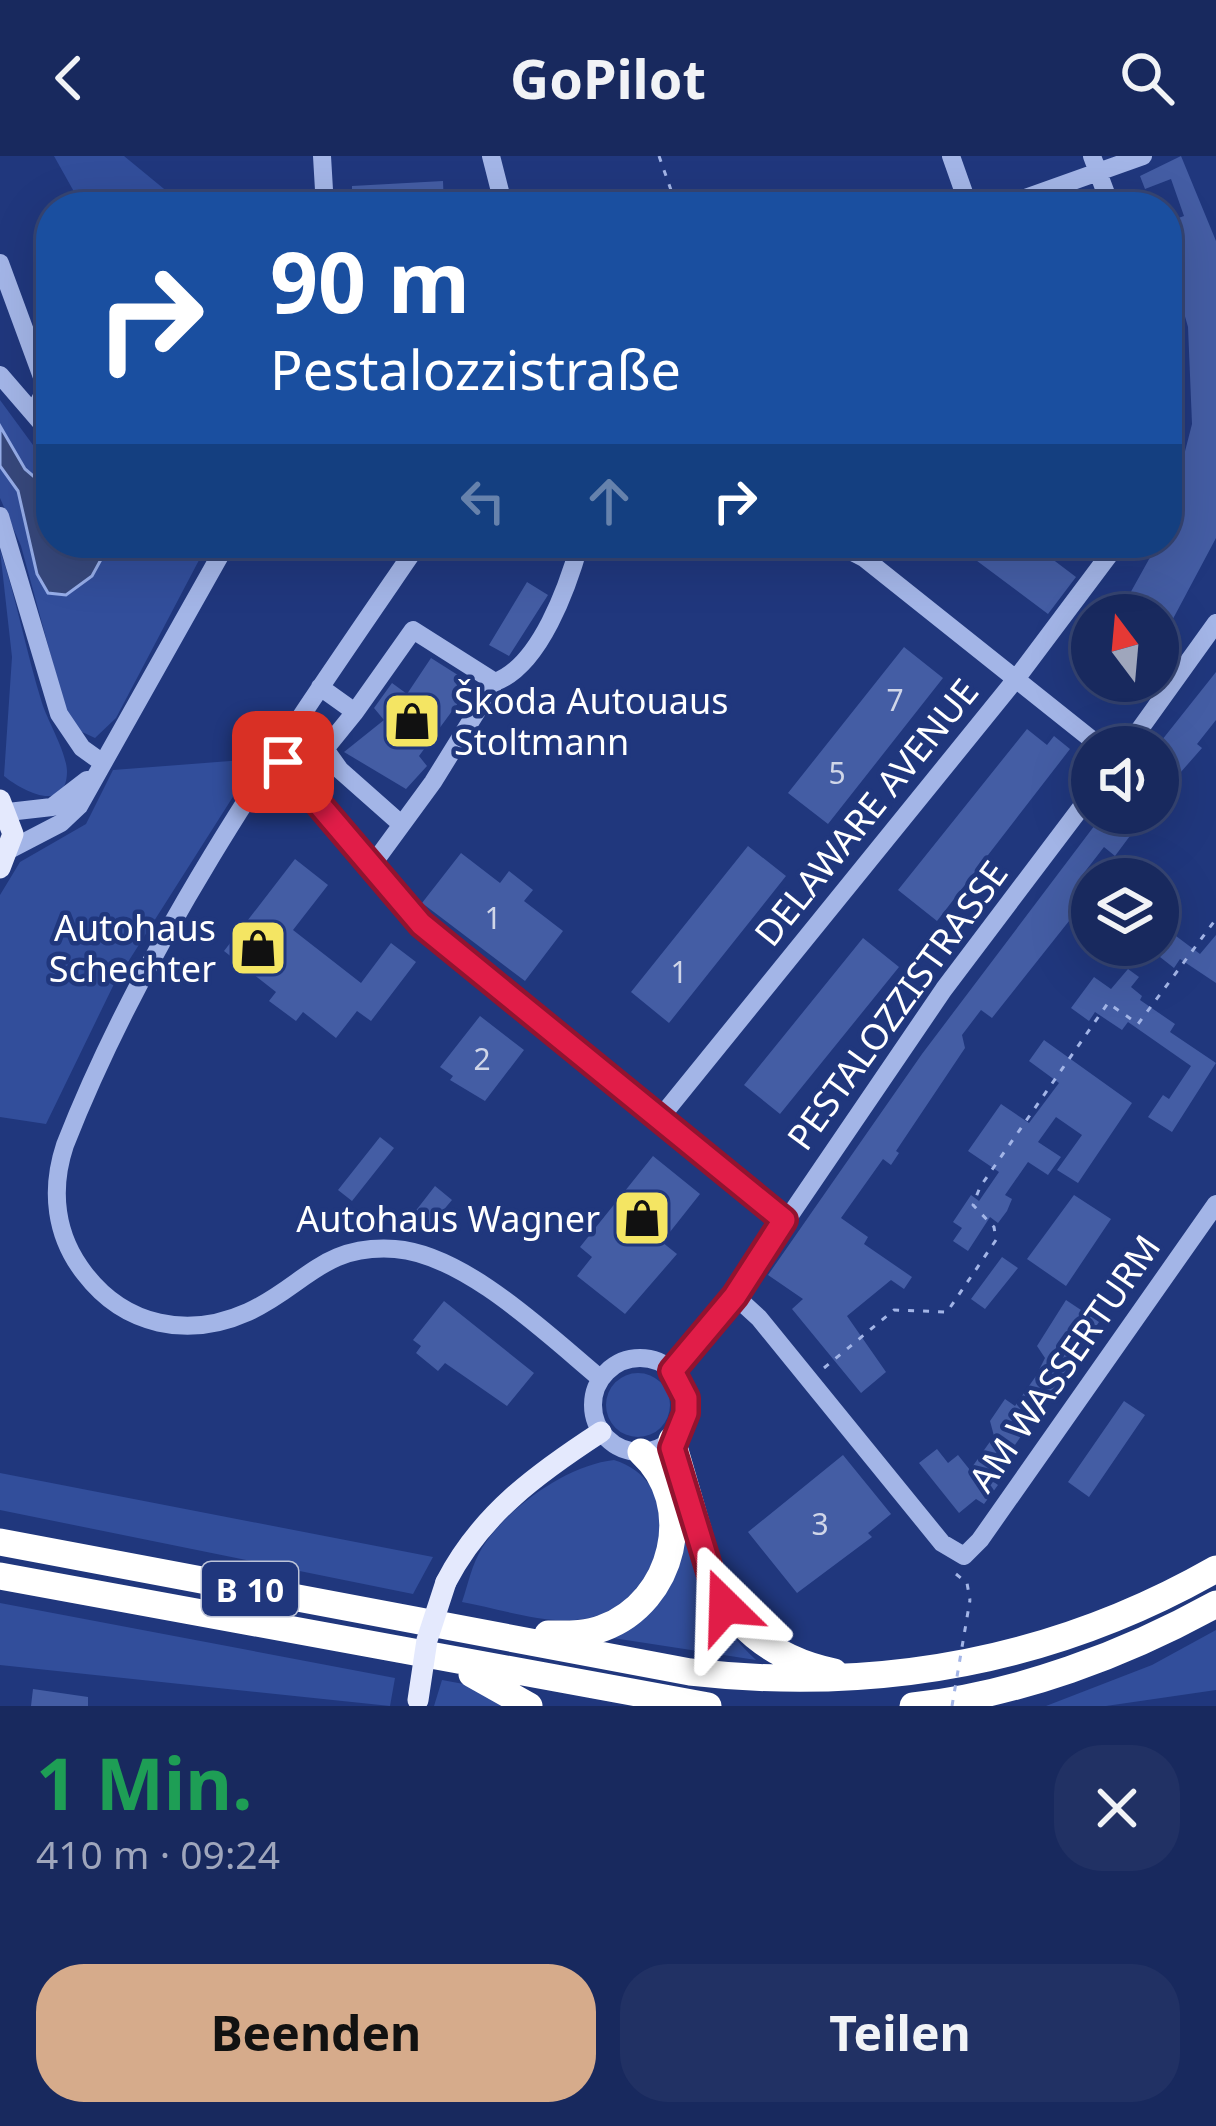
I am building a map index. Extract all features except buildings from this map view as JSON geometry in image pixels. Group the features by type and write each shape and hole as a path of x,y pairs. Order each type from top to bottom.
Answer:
{"highway":[{"path":"672,1440 714,1585 740,1626 802,1663 861,1678"},
{"path":"501,1636 601,1630 624,1618 655,1587 673,1540 673,1510 659,1473 641,1452"},
{"name":"B 10","path":"0,1542 690,1672 788,1681 861,1678 988,1660 1145,1606 1216,1569"},
{"name":"B 10","path":"0,1576 708,1706"},
{"path":"913,1706 995,1691 1073,1668 1149,1639 1216,1604"},
{"path":"382,1646 488,1681 530,1706"}],"main road":[{"path":"4,806 5,858"},
{"path":"417,1703 427,1640 461,1552 504,1502 601,1432"}],"street":[{"path":"322,156 324,192"},
{"path":"491,156 500,192"},
{"path":"951,156 964,192"},
{"path":"1033,192 1095,164 1143,156"},
{"path":"0,263 36,361"},
{"path":"0,375 36,415"},
{"path":"34,412 36,408"},
{"path":"0,516 59,714 82,748 103,763"},
{"path":"5,858 71,815 219,558"},
{"path":"409,558 320,687 142,982 81,1105 58,1167 57,1210 64,1239 86,1275 116,1306 165,1326 223,1321 251,1311 316,1264 338,1256 400,1249 434,1258 501,1300 602,1378"},
{"path":"370,868 495,682 523,662 558,609 575,558"},
{"path":"864,558 1075,726"},
{"name":"DELAWARE AVENUE","path":"660,1118 1016,679 1107,558"},
{"path":"1144,726 1210,644 1216,623"},
{"path":"400,824 340,770 325,749 412,630 495,682"},
{"path":"320,687 355,712"},
{"path":"276,758 301,778 370,868 421,924 784,1220"},
{"path":"4,806 52,808 103,763"},
{"name":"PESTALOZZISTRASSE","path":"672,1371 735,1296 944,989 1071,822"},
{"name":"AM WASSERTURM","path":"957,1554 980,1540 1216,1204"},
{"path":"735,1296 957,1554"},
{"path":"635,1359 672,1371 682,1383 686,1413 672,1440 641,1452 626,1450 601,1432 593,1405 602,1378 635,1359"}],"path":[{"path":"658,156 671,192"},
{"path":"810,1380 894,1310 947,1312 997,1240 994,1227 973,1205 980,1187 1108,1003 1138,1024 1216,919"},
{"path":"952,1706 970,1600 968,1583 948,1567 957,1554"}],"shaded area":[{"path":"54,156 124,156 168,192 74,192"},
{"path":"0,400 36,449 36,558 200,558 116,718 95,738 80,731 67,715 21,546 0,498"},
{"path":"0,426 25,469 36,478 36,558 102,558 92,576 66,595 48,593 37,574 18,491 0,466"},
{"path":"0,550 42,703 66,764 65,785 51,796 31,792 4,776 12,657"},
{"path":"257,759 114,984 46,1124 0,1117 0,895 20,862 86,824 113,770"},
{"path":"638,1373 661,1382 670,1405 661,1428 638,1437 615,1428 606,1405 615,1382"},
{"path":"614,1460 638,1472 653,1491 660,1513 652,1562 621,1603 599,1615 566,1620 462,1602 479,1554 507,1518 558,1479"},
{"path":"0,1473 433,1557 413,1594 0,1510"},
{"path":"684,1517 692,1559 707,1596 756,1660 613,1638 646,1612 666,1587 678,1558"},
{"path":"0,1603 395,1678 390,1706 0,1665"},
{"path":"1216,1630 1216,1690 1106,1706 1046,1706 1152,1665"},
{"path":"442,1680 469,1685 511,1706 434,1706"}],"place":[{"name":"Škoda Autouaus Stoltmann","path":"412,721"},
{"name":"Autohaus Schechter","path":"258,948"},
{"name":"Autohaus Wagner","path":"642,1218"}],"route":[{"path":"283,762 301,778 402,907 784,1220 735,1296 672,1371 682,1383 686,1413 672,1448 714,1585 725,1606"}]}
